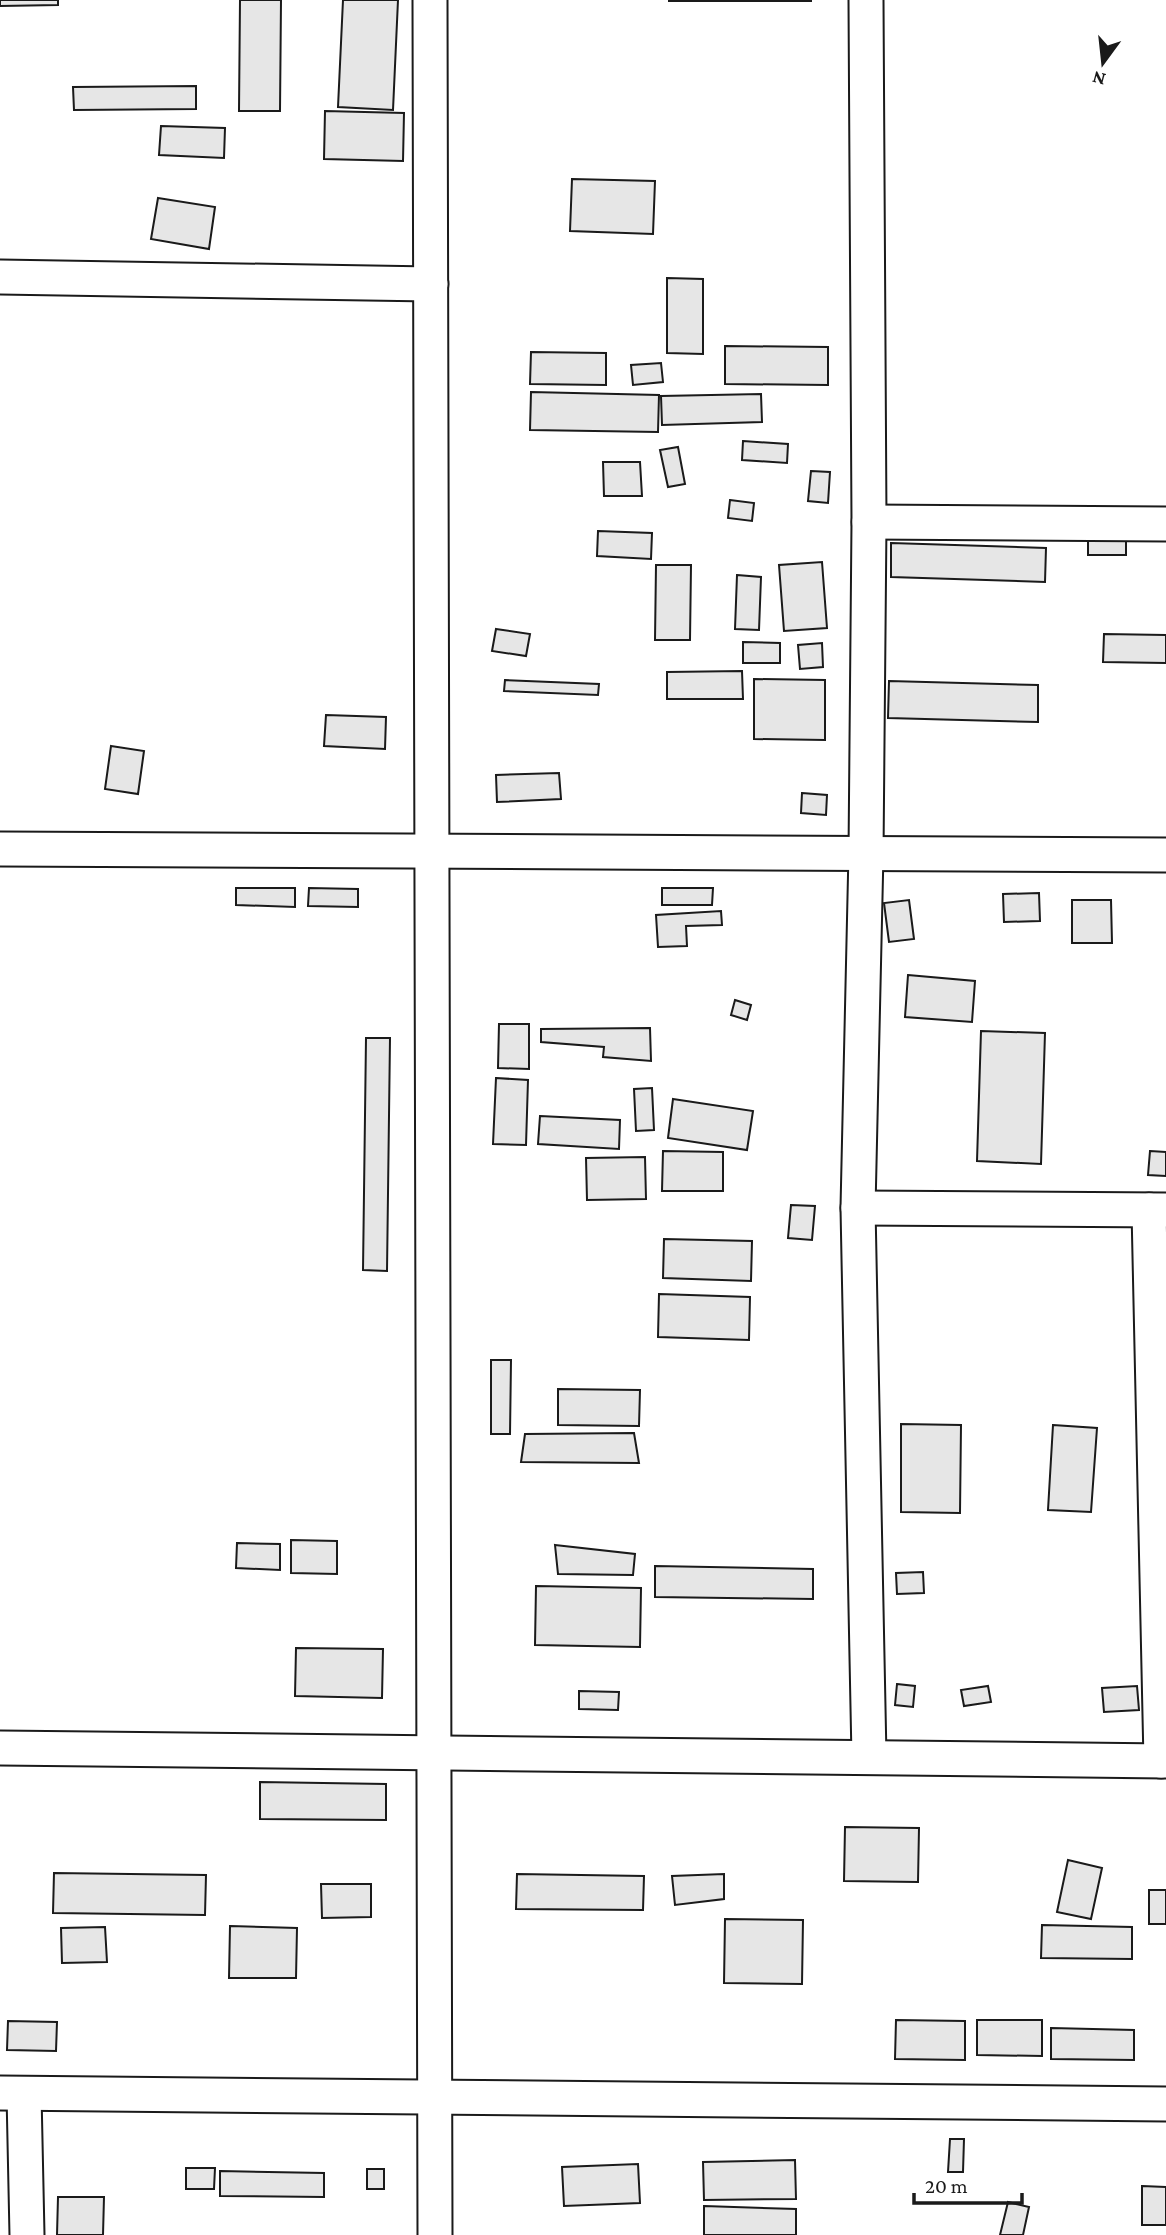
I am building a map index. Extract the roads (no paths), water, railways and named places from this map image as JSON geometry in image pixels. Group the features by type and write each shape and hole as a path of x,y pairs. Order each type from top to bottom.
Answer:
{"street":[{"path":"430,0 435,2235"},
{"path":"866,0 869,522 866,853 858,1208 869,1757"},
{"path":"0,276 430,284"},
{"path":"869,522 1166,524"},
{"path":"0,849 1166,855"},
{"path":"0,1748 1163,1761 1157,1210 858,1208"},
{"path":"27,2235 12,2094 1166,2104"}]}
